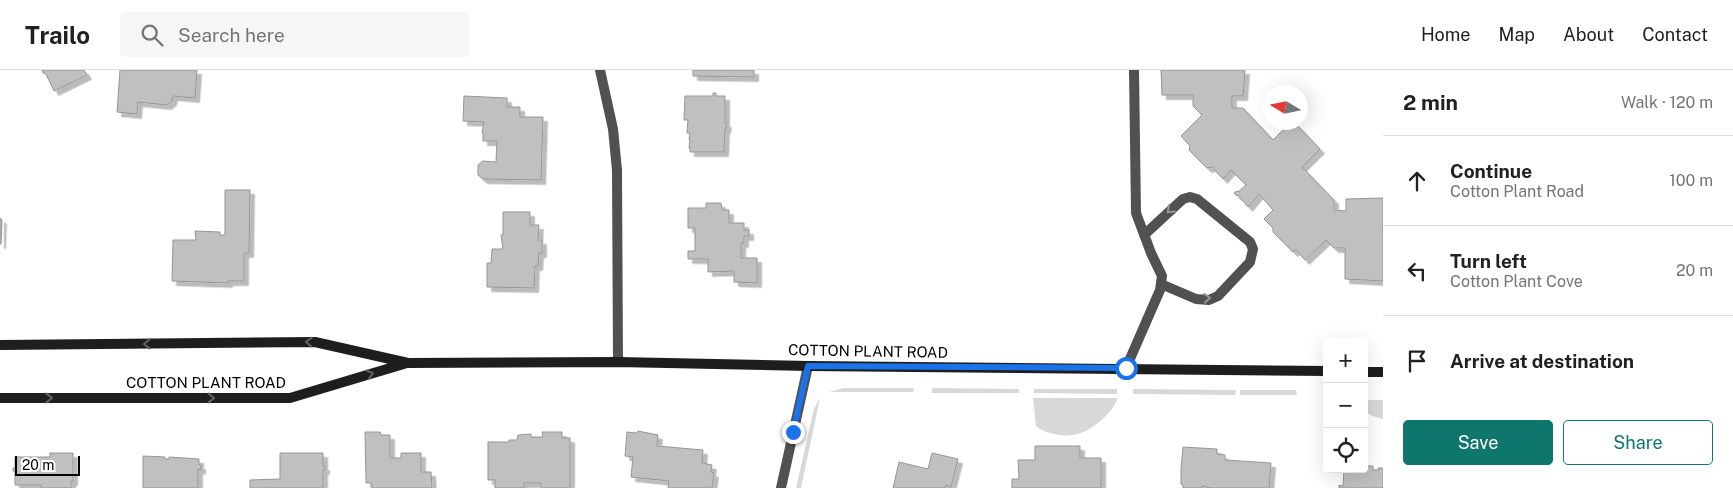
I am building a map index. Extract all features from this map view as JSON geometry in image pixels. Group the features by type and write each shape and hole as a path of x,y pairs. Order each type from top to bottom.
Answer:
{"street":[{"path":"600,70 613,128 616,170 618,362"},
{"path":"1126,368 1160,290 1162,276 1136,213 1134,70"},
{"path":"1144,235 1183,199 1190,198 1196,199 1250,242 1253,249 1250,262 1218,296 1208,300 1196,299 1161,284"},
{"name":"COTTON PLANT ROAD","path":"0,346 314,342 408,363 618,362 808,366 1323,371"},
{"name":"COTTON PLANT ROAD","path":"0,398 290,398 408,363"},
{"path":"781,488 808,366"},
{"path":"1368,372 1383,372"}],"shaded area":[{"path":"844,388 914,388 913,392 829,392"},
{"path":"932,388 1019,389 1019,393 932,393"},
{"path":"1034,389 1117,389 1117,394 1034,393"},
{"path":"1133,389 1236,390 1235,395 1133,394"},
{"path":"1240,390 1296,390 1297,395 1240,395"},
{"path":"820,398 801,488 796,488 814,409"},
{"path":"1033,398 1118,398 1108,414 1092,427 1076,435 1064,435 1046,432 1036,426"},
{"path":"1368,400 1383,400 1383,419 1368,414"}],"building":[{"path":"42,70 84,70 87,75 54,91"},
{"path":"120,70 197,70 195,98 173,96 172,101 167,105 138,102 137,114 117,112"},
{"path":"693,70 754,70 754,77 693,76"},
{"path":"1161,70 1245,70 1243,96 1232,96 1232,108 1243,108 1273,140 1283,130 1302,130 1320,149 1302,167 1334,200 1334,210 1346,211 1346,199 1383,198 1383,281 1345,279 1345,248 1334,248 1326,240 1305,260 1296,250 1293,252 1273,232 1273,228 1264,219 1273,210 1259,194 1248,207 1234,193 1246,185 1231,170 1223,179 1212,167 1207,168 1189,150 1190,146 1181,136 1202,115 1193,106 1193,95 1162,95"},
{"path":"713,93 716,93 716,96 725,96 725,123 727,123 724,152 690,152 690,133 687,133 688,120 684,120 685,96 713,96"},
{"path":"464,96 507,98 507,107 520,107 520,117 543,117 541,180 483,179 478,175 478,165 483,161 496,162 497,141 483,141 484,122 463,121"},
{"path":"225,190 250,190 249,253 244,253 244,281 228,281 228,283 172,281 173,240 196,240 195,231 220,232 220,235 225,235"},
{"path":"706,203 721,203 722,210 729,210 729,223 744,223 744,230 749,230 749,236 744,236 744,243 741,243 741,258 757,258 757,283 734,282 734,271 708,272 708,259 688,259 688,251 695,251 695,228 688,228 688,208 706,208"},
{"path":"503,212 530,212 530,225 539,225 538,240 542,240 542,253 539,253 538,266 535,266 534,288 487,287 487,263 491,263 492,249 503,249 501,235 503,235"},
{"path":"0,218 2,220 1,244 0,244"},
{"path":"638,431 658,435 657,446 703,450 702,463 712,465 711,472 714,473 712,488 668,488 669,481 631,477 633,457 625,456 627,432 636,433"},
{"path":"365,432 380,432 381,435 390,435 390,458 401,458 401,453 421,453 421,472 431,472 432,488 372,488 372,483 366,483"},
{"path":"542,432 562,432 562,438 570,438 570,488 541,488 541,483 524,483 524,488 495,488 495,480 488,480 488,442 509,442 509,440 517,440 518,435 531,434 531,437 543,437"},
{"path":"1035,446 1080,446 1080,458 1101,458 1101,488 1012,488 1012,479 1019,479 1018,460 1035,460"},
{"path":"1183,447 1217,449 1217,454 1225,455 1225,460 1271,463 1269,488 1211,488 1202,486 1202,488 1183,488 1181,484 1181,469"},
{"path":"50,453 73,453 73,481 71,481 71,488 41,488 41,485 15,485 15,472 13,468 15,468 15,457 50,457"},
{"path":"280,453 323,453 323,466 325,466 325,470 323,470 323,488 250,488 250,480 280,479"},
{"path":"932,453 958,459 951,487 946,485 945,488 893,488 899,462 928,469"},
{"path":"143,456 165,457 165,459 169,459 169,457 199,459 201,470 198,469 198,488 143,488"},
{"path":"1368,466 1373,466 1373,470 1383,468 1383,488 1339,488 1339,485 1343,486 1344,473 1368,473"}],"route":[{"path":"793,432 808,366 1126,368"}]}
